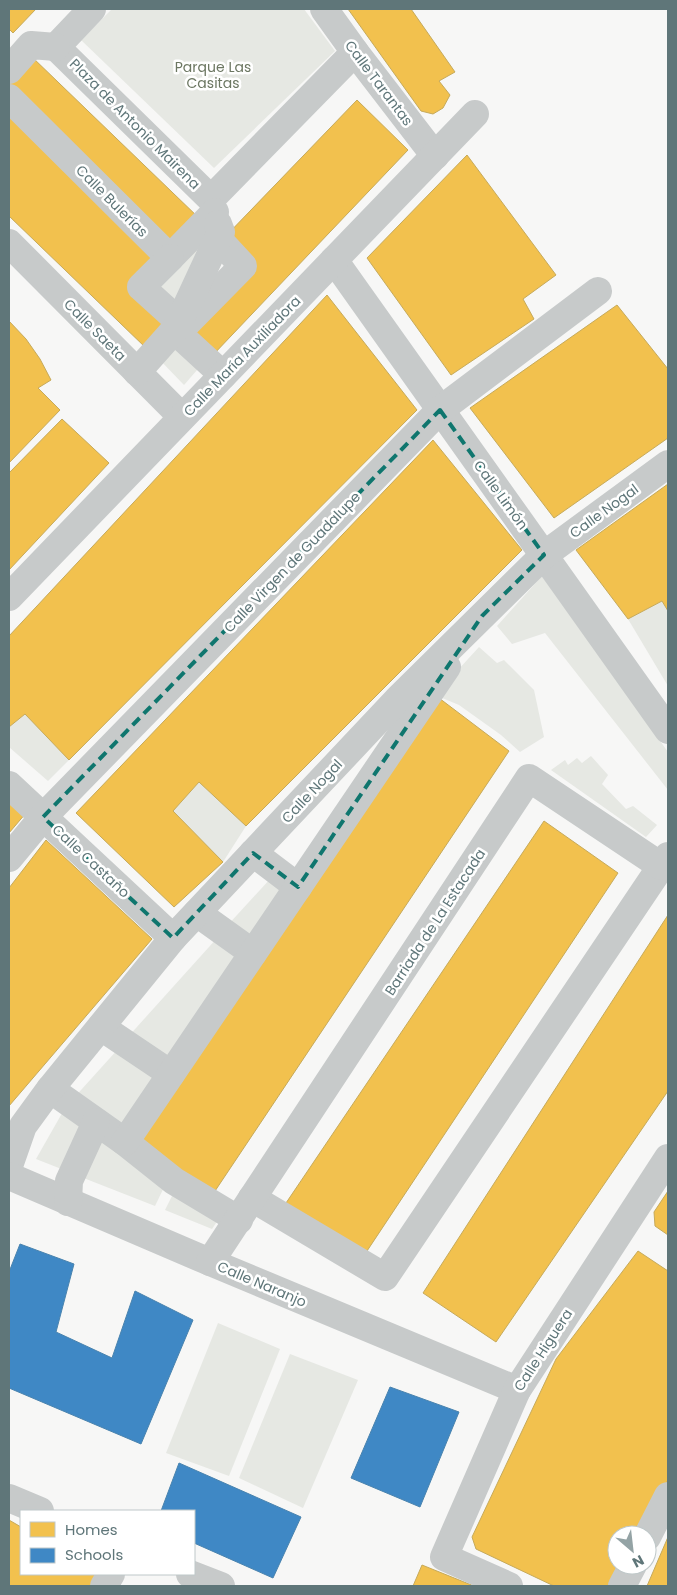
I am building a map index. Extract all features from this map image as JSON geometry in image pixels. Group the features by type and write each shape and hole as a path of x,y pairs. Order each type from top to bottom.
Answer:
{"street":[{"path":"14,53 31,45 56,47 92,9"},
{"name":"Calle Tarantas","path":"324,9 435,156"},
{"name":"Plaza de Antonio Mairena","path":"56,47 213,205 355,52"},
{"name":"Calle Bulerías","path":"9,98 170,258"},
{"name":"Calle María Auxiliadora","path":"9,597 475,114"},
{"path":"137,372 176,326 218,239 221,232 213,205"},
{"path":"213,205 170,258 141,287 223,375"},
{"name":"Calle Saeta","path":"9,243 182,417"},
{"name":"Calle Limón","path":"334,260 667,725"},
{"name":"Calle Virgen de Guadalupe","path":"9,858 43,817 440,410 598,291"},
{"name":"Calle Nogal","path":"9,1166 23,1126 100,1027 174,938 397,700 544,555 668,464"},
{"path":"125,1142 482,616"},
{"name":"Barriada de La Estacada","path":"210,1262 529,778 665,861 385,1277 246,1209"},
{"name":"Calle Castaño","path":"9,785 174,938"},
{"path":"253,854 298,887"},
{"path":"198,913 253,954"},
{"path":"100,1027 171,1074"},
{"path":"50,1090 125,1142 174,1181 246,1209"},
{"path":"68,1202 69,1181 96,1122"},
{"name":"Calle Higuera","path":"509,1586 444,1557 516,1390 668,1158"},
{"name":"Calle Naranjo","path":"9,1176 516,1390"},
{"path":"653,1525 668,1496"},
{"path":"9,1498 38,1510"},
{"path":"104,1586 110,1575"},
{"path":"192,1575 220,1586"}],"highlighted area":[{"path":"440,410 544,555 482,616 298,887 253,853 173,938 43,817"}],"green space":[{"name":"Parque Las Casitas","path":"112,9 304,9 335,51 214,168 81,40"},
{"path":"194,240 204,249 175,313 146,287"},
{"path":"179,339 204,362 184,385 159,359"},
{"path":"542,576 668,752 668,790 545,633 512,644 497,626"},
{"path":"662,601 668,611 668,686 628,619"},
{"path":"479,647 497,663 504,660 534,690 544,737 520,752 501,735 459,705 435,695"},
{"path":"25,714 69,760 48,781 9,747 9,727"},
{"path":"591,756 608,775 602,784 626,809 633,806 657,825 646,837 551,770 565,760 568,765 577,758 582,763"},
{"path":"199,782 246,826 223,862 173,811"},
{"path":"271,878 294,889 257,947 226,927"},
{"path":"218,937 248,955 173,1069 127,1038"},
{"path":"119,1048 165,1080 127,1133 72,1100"},
{"path":"65,1108 89,1126 69,1172 36,1159"},
{"path":"99,1129 168,1179 155,1206 81,1177"},
{"path":"177,1186 222,1214 212,1229 165,1210"},
{"path":"218,1323 280,1349 229,1476 166,1453"},
{"path":"290,1354 358,1380 303,1508 239,1478"}],"building: Homes":[{"path":"9,9 36,9 13,33 9,29"},
{"path":"348,9 411,9 455,72 439,81 450,95 443,108 433,114 421,111"},
{"path":"31,56 201,220 174,247 9,84 9,78"},
{"path":"357,100 408,150 212,356 186,330 253,265 224,238"},
{"path":"9,111 161,262 136,289 170,324 146,348 9,216"},
{"path":"467,155 556,275 523,299 534,319 451,375 367,258"},
{"path":"327,295 417,410 69,760 25,714 9,727 9,636"},
{"path":"617,305 668,369 668,438 554,518 470,408"},
{"path":"9,321 26,339 40,359 51,380 38,388 60,410 9,463"},
{"path":"62,419 109,463 9,570 9,473"},
{"path":"433,440 522,550 246,826 199,782 173,811 223,862 174,907 76,813"},
{"path":"668,484 668,611 662,601 628,619 576,550"},
{"path":"435,695 509,751 211,1197 131,1146"},
{"path":"9,796 26,813 9,833"},
{"path":"544,821 618,873 365,1254 286,1203"},
{"path":"46,840 152,939 9,1106 9,888"},
{"path":"668,915 668,1091 496,1342 423,1293"},
{"path":"668,1191 668,1235 655,1226 654,1212"},
{"path":"638,1251 668,1271 668,1480 643,1525 607,1525 607,1575 615,1575 609,1586 554,1586 476,1549 472,1537 556,1359"},
{"path":"9,1520 20,1526 20,1575 98,1575 92,1586 9,1586"},
{"path":"668,1537 668,1586 647,1586 652,1575 657,1575 657,1563"},
{"path":"422,1565 474,1586 413,1586"}],"building: Schools":[{"path":"20,1244 74,1264 56,1332 112,1358 135,1291 193,1320 141,1444 9,1388 9,1272"},
{"path":"390,1387 459,1412 420,1507 351,1478"},
{"path":"179,1463 301,1517 273,1578 195,1543 195,1510 161,1510"}]}
